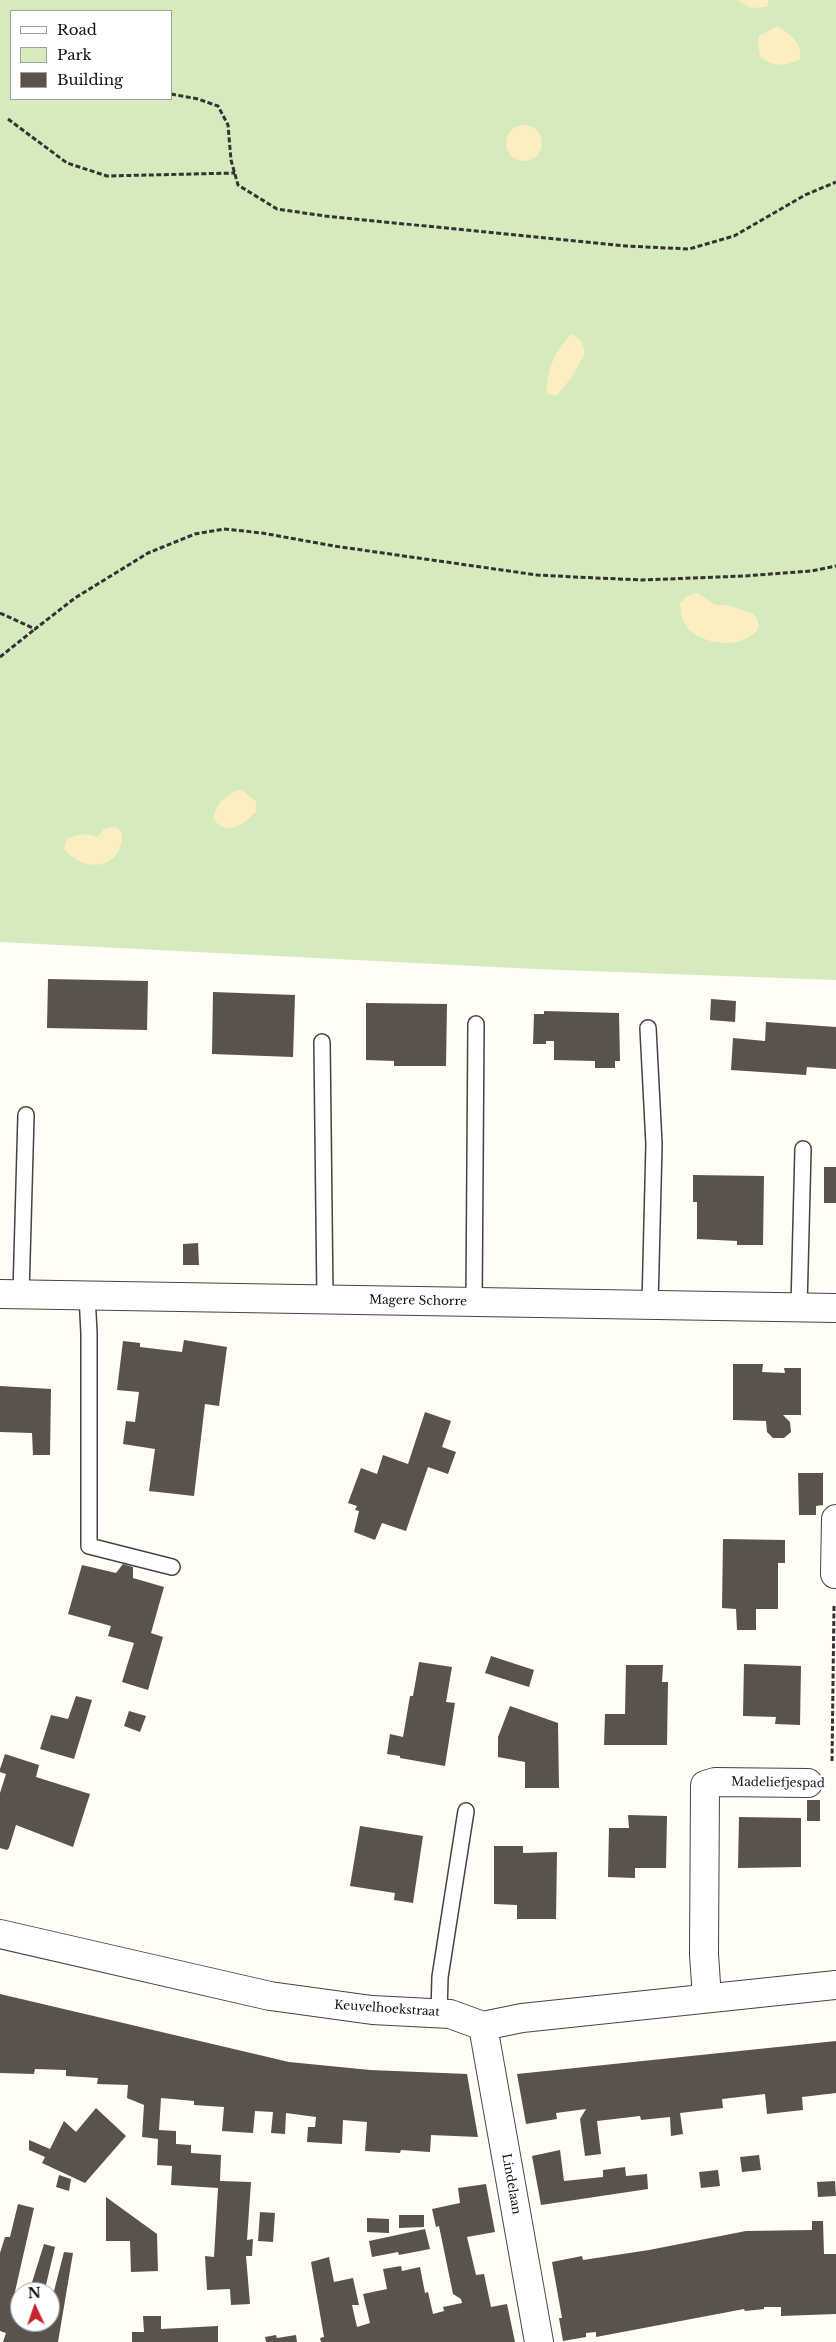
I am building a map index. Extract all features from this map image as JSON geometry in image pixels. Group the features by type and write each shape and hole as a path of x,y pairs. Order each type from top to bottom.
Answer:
{"street":[{"name":"Magere Schorre","path":"11,1294 836,1308"},
{"path":"835,1574 836,1519"},
{"name":"Madeliefjespad","path":"707,1998 704,1954 705,1785 715,1782 808,1783"},
{"name":"Keuvelhoekstraat","path":"0,1934 270,1996 372,2010 450,2014 483,2026"},
{"path":"483,2026 522,2018 836,1985"},
{"name":"Lindelaan","path":"483,2026 539,2342"}],"lane":[{"path":"474,1302 476,1024"},
{"path":"648,1028 654,1144 650,1304"},
{"path":"322,1042 324,1299"},
{"path":"11,1294 26,1115"},
{"path":"799,1308 803,1149"},
{"path":"87,1295 89,1333 90,1546 172,1567"},
{"path":"439,2013 440,1977 466,1811"}],"path":[{"path":"172,94 198,99 218,106 228,125 238,185 277,209 446,229 626,246 689,249 734,236 805,195 836,182"},
{"path":"8,119 67,163 107,176 235,173"},
{"path":"0,657 75,598 148,553 195,534 224,529 262,533 334,546 537,575 642,580 744,576 811,571 836,566"},
{"path":"0,613 35,629"},
{"name":"Madeliefjespad","path":"808,1783 831,1783 835,1574"}],"green space":[{"path":"0,0 836,0 836,980 534,969 0,942"}],"sand":[{"path":"737,0 769,0 767,7 751,8"},
{"path":"777,26 797,43 800,59 780,65 770,63 760,57 759,36"},
{"path":"524,125 531,126 537,130 541,136 541,150 537,156 531,160 524,161 517,160 511,156 507,150 506,143 507,136 511,130 517,126"},
{"path":"573,334 582,342 585,353 573,375 557,396 547,394 548,378 553,361 561,345"},
{"path":"698,593 715,605 727,605 752,613 757,618 759,627 752,635 734,643 712,641 693,633 684,624 680,603 687,596"},
{"path":"241,789 256,801 256,812 240,825 230,828 224,827 213,819 214,813 226,796"},
{"path":"115,827 122,832 121,845 117,854 110,861 92,865 72,857 64,849 66,840 70,838 82,834 98,837 104,829"}],"building":[{"path":"48,979 148,981 147,1030 47,1028"},
{"path":"213,992 295,995 293,1057 212,1054"},
{"path":"711,999 736,1001 735,1022 710,1020"},
{"path":"366,1003 447,1004 446,1066 394,1066 394,1061 366,1060"},
{"path":"544,1011 619,1013 620,1061 615,1061 615,1068 595,1068 595,1061 554,1060 554,1041 546,1041 546,1044 533,1044 534,1014 544,1014"},
{"path":"766,1022 836,1027 836,1069 807,1067 806,1075 731,1070 733,1038 765,1041"},
{"path":"824,1167 836,1167 836,1203 824,1203"},
{"path":"693,1175 764,1176 763,1245 737,1245 737,1241 697,1239 697,1202 693,1202"},
{"path":"198,1243 199,1265 183,1265 183,1244"},
{"path":"184,1340 227,1347 219,1406 205,1404 194,1496 149,1491 155,1449 123,1444 126,1421 135,1422 139,1392 117,1390 123,1341 140,1343 140,1347 182,1352"},
{"path":"733,1364 763,1364 762,1372 785,1373 784,1368 801,1368 801,1415 783,1415 790,1422 791,1432 784,1438 773,1438 767,1432 766,1421 733,1420"},
{"path":"0,1386 51,1389 50,1455 33,1455 32,1433 0,1432"},
{"path":"425,1412 451,1421 442,1447 456,1452 448,1474 428,1467 406,1531 382,1523 375,1540 354,1532 359,1511 355,1510 357,1506 348,1503 361,1468 377,1474 383,1455 408,1464"},
{"path":"798,1473 823,1473 823,1505 816,1506 816,1515 799,1515"},
{"path":"723,1539 785,1540 785,1563 778,1563 778,1609 756,1609 756,1630 737,1630 736,1609 722,1608"},
{"path":"123,1564 133,1567 133,1578 164,1587 151,1633 163,1637 148,1690 122,1682 134,1643 108,1636 111,1626 68,1614 82,1565 116,1573"},
{"path":"491,1656 534,1670 529,1687 485,1673"},
{"path":"419,1662 452,1667 446,1702 455,1703 445,1766 387,1754 390,1734 403,1737 410,1696 413,1696"},
{"path":"744,1664 801,1666 800,1725 775,1724 776,1717 743,1716"},
{"path":"626,1665 663,1665 662,1682 668,1682 667,1745 604,1745 605,1714 625,1714"},
{"path":"76,1696 92,1700 74,1759 40,1749 51,1715 68,1719"},
{"path":"510,1706 558,1723 559,1788 525,1788 525,1762 498,1757 498,1737"},
{"path":"129,1711 146,1716 140,1732 124,1726"},
{"path":"5,1754 39,1765 36,1777 90,1794 73,1847 16,1825 9,1848 7,1850 0,1848 0,1793 6,1774 0,1772 0,1769"},
{"path":"807,1800 820,1800 820,1821 807,1821"},
{"path":"628,1815 667,1816 666,1868 635,1868 635,1878 608,1877 609,1828 629,1828"},
{"path":"739,1817 801,1818 801,1867 738,1868"},
{"path":"360,1826 423,1836 413,1903 394,1900 395,1893 350,1886"},
{"path":"494,1846 523,1846 523,1853 557,1852 556,1919 517,1919 517,1905 494,1904"},
{"path":"0,1994 289,2062 370,2070 467,2074 478,2137 431,2135 430,2152 401,2150 400,2153 365,2151 367,2122 343,2120 342,2144 307,2142 308,2127 315,2127 316,2117 286,2113 285,2134 271,2133 273,2112 255,2111 253,2133 222,2131 224,2107 194,2105 194,2101 161,2098 159,2130 176,2131 176,2144 191,2145 191,2153 221,2155 220,2181 251,2182 247,2240 253,2239 252,2256 246,2256 250,2304 231,2305 230,2289 207,2290 205,2256 214,2257 218,2188 171,2185 172,2166 157,2165 158,2139 142,2137 144,2105 127,2098 128,2085 97,2084 98,2078 66,2076 66,2070 35,2069 34,2074 0,2073"},
{"path":"836,2041 836,2093 802,2097 803,2110 767,2114 765,2094 722,2099 723,2108 680,2113 683,2134 671,2136 670,2117 641,2120 640,2116 597,2121 601,2154 585,2156 580,2119 586,2109 556,2113 557,2119 526,2124 517,2074"},
{"path":"96,2108 126,2136 85,2183 42,2163 45,2157 29,2150 29,2140 50,2149 64,2121 76,2132"},
{"path":"560,2150 564,2181 603,2177 603,2170 625,2167 626,2176 647,2174 648,2189 541,2205 532,2156"},
{"path":"759,2155 761,2170 742,2172 740,2157"},
{"path":"718,2170 720,2186 701,2188 699,2172"},
{"path":"59,2175 71,2179 69,2191 56,2187"},
{"path":"835,2181 836,2196 818,2197 817,2182"},
{"path":"486,2184 495,2232 467,2237 476,2275 484,2274 491,2307 507,2304 515,2342 321,2342 320,2338 324,2337 311,2262 329,2257 334,2282 353,2278 359,2305 352,2305 357,2327 370,2323 363,2294 387,2289 383,2269 401,2266 402,2271 420,2267 425,2293 428,2292 433,2314 444,2311 443,2307 462,2303 461,2299 453,2294 439,2226 436,2227 432,2209 460,2203 458,2188"},
{"path":"106,2197 157,2234 158,2271 131,2272 130,2241 106,2241"},
{"path":"18,2204 34,2208 17,2282 10,2282 10,2332 60,2332 58,2342 3,2342 6,2333 0,2331 0,2253 5,2237 10,2237"},
{"path":"260,2212 275,2213 273,2242 258,2241"},
{"path":"399,2215 424,2215 424,2227 399,2228"},
{"path":"367,2218 389,2219 389,2233 367,2232"},
{"path":"812,2221 823,2221 824,2254 836,2254 836,2314 781,2316 781,2307 764,2307 764,2309 745,2311 744,2309 596,2337 596,2332 586,2333 586,2337 563,2341 559,2318 562,2318 552,2262 582,2256 583,2260 649,2250 746,2231 812,2230"},
{"path":"425,2229 430,2249 399,2255 398,2252 372,2257 369,2241"},
{"path":"44,2244 55,2247 47,2282 32,2282"},
{"path":"64,2252 73,2253 60,2330 60,2282 56,2282"},
{"path":"143,2316 161,2316 161,2329 218,2326 218,2342 132,2342 132,2332 144,2332"},
{"path":"276,2335 277,2338 296,2335 297,2342 266,2342 265,2337"}]}
